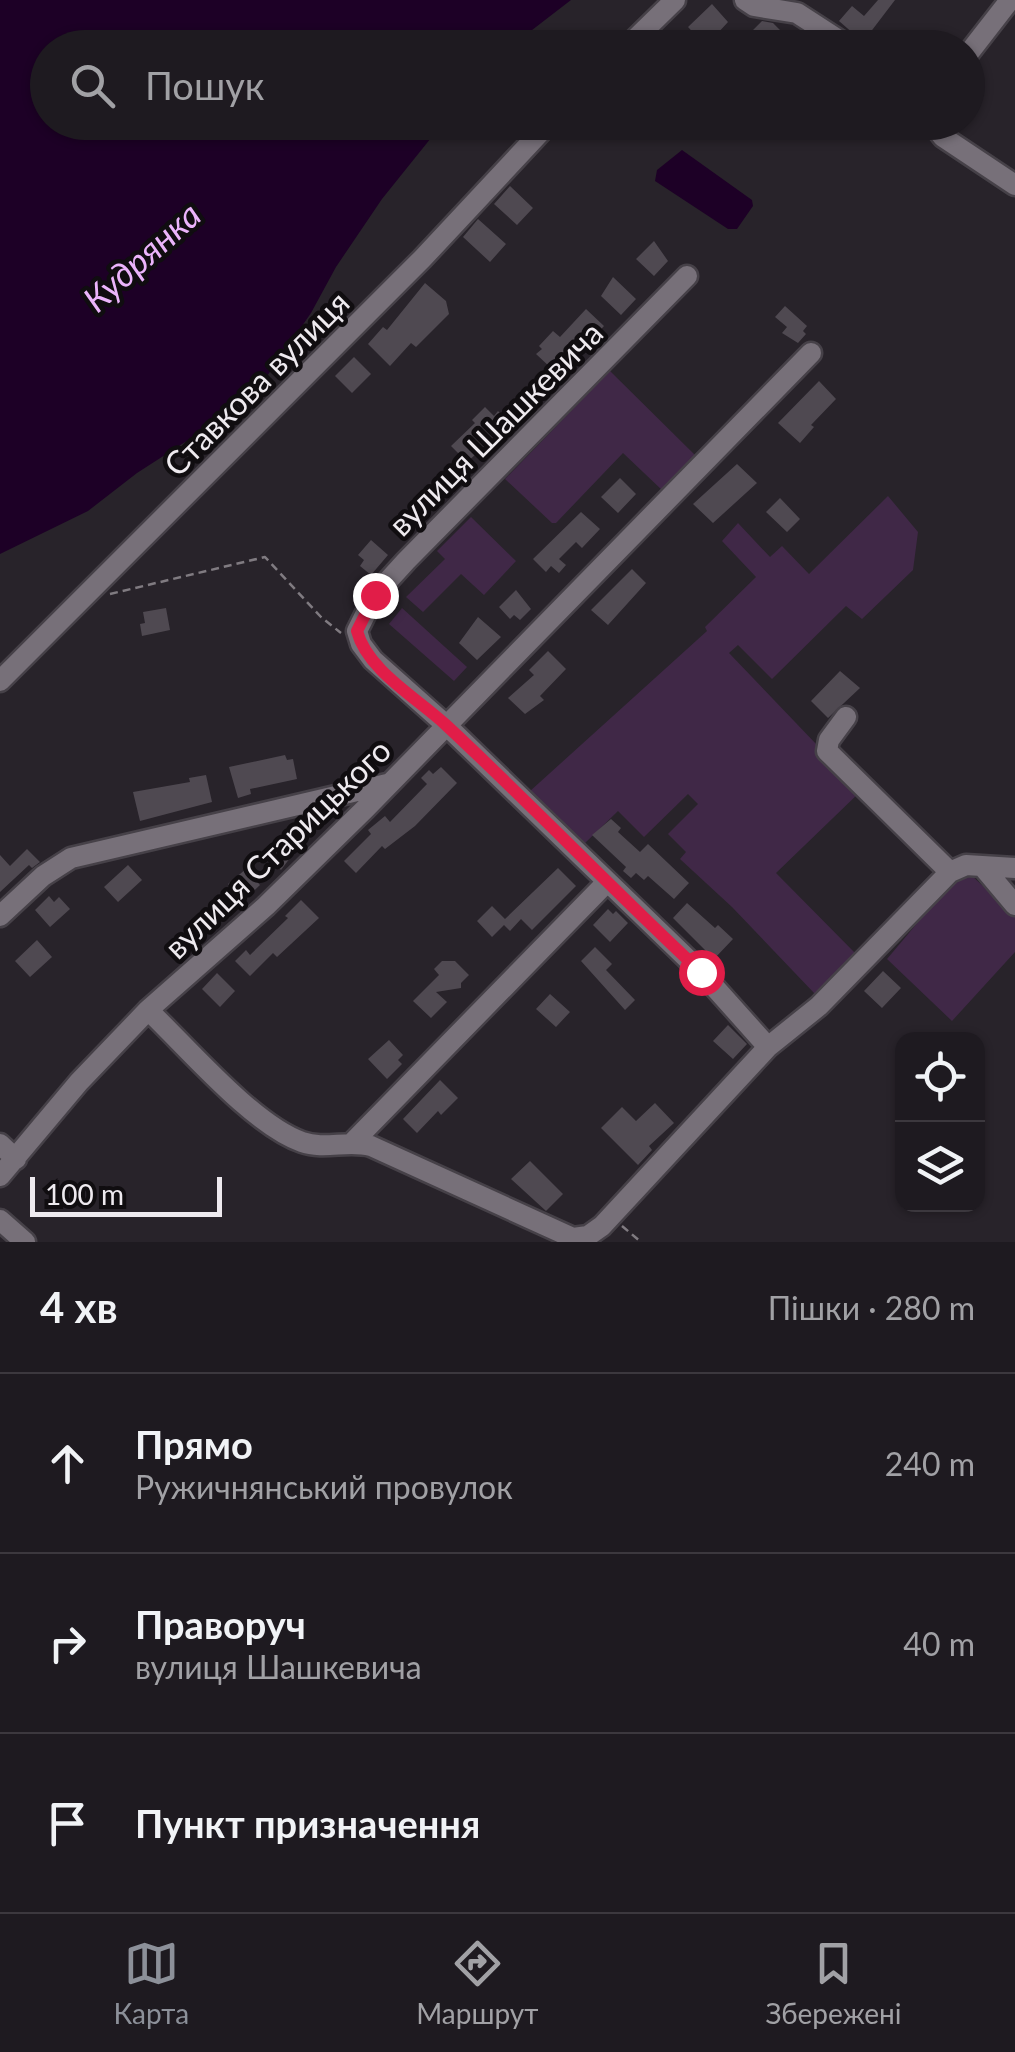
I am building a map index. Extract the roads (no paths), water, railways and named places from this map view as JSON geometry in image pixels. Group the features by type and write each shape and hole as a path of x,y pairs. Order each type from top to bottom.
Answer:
{"street":[{"path":"644,30 675,0"},
{"path":"744,0 754,6 797,13 823,30"},
{"path":"985,32 1010,0"},
{"name":"Ставкова вулиця","path":"0,681 381,301 533,140"},
{"path":"948,140 1015,185"},
{"name":"вулиця Шашкевича","path":"446,724 372,660 352,635 364,612 396,572 686,276"},
{"name":"вулиця Старицького","path":"0,1176 79,1082 148,1010 266,906 360,800 389,784 811,353"},
{"path":"846,717 829,740 827,751 950,872"},
{"path":"446,724 701,972 768,1047"},
{"path":"0,916 43,876 72,858 360,800"},
{"path":"148,1010 251,1108 288,1137 325,1146 353,1142 371,1146 573,1238 588,1236 768,1047 819,1006 950,872 966,866 1015,868"},
{"path":"982,867 1015,905"},
{"path":"353,1142 606,883"},
{"path":"0,1144 16,1160"},
{"path":"0,1220 24,1242"}],"water":[{"name":"Кудрянка","path":"0,0 571,0 532,30 30,30 30,140 429,140 382,199 265,379 196,435 88,511 0,554"},
{"path":"682,150 752,200 753,206 737,229 728,229 655,181 657,170"}]}
